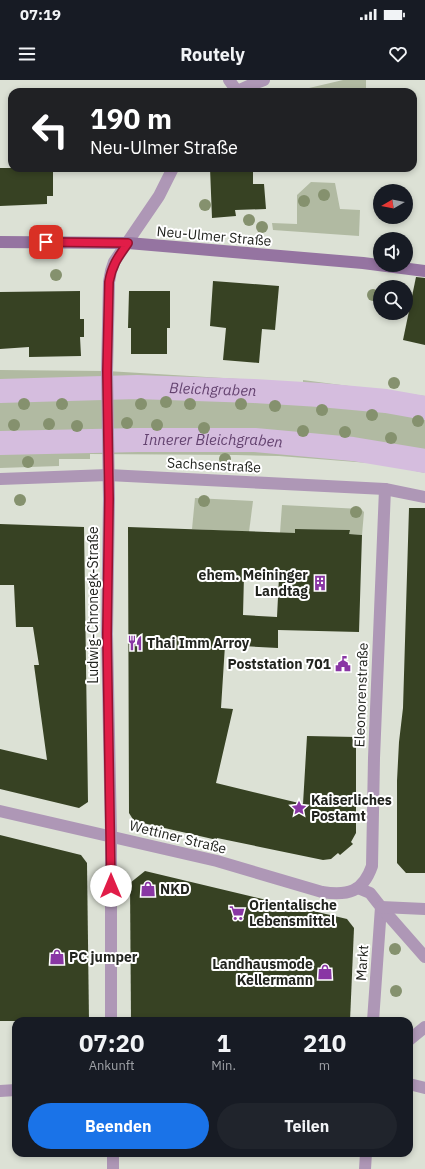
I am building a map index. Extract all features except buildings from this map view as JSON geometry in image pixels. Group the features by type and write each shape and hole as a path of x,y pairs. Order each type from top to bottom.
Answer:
{"main road":[{"name":"Neu-Ulmer Straße","path":"0,242 128,243 425,271"}],"street":[{"path":"243,88 264,80"},
{"name":"Ludwig-Chronegk-Straße","path":"111,1017 111,836 107,634 107,365 109,282 114,262 159,196 171,172"},
{"name":"Sachsenstraße","path":"0,478 108,475 385,489 425,497"},
{"name":"Eleonorenstraße","path":"354,890 370,872 372,866 374,758 385,489"},
{"name":"Wettiner Straße","path":"0,811 217,862 322,892 337,894 354,890 370,893 381,907"},
{"path":"381,907 425,909"},
{"path":"381,907 425,957"},
{"name":"Markt","path":"373,1017 381,907"},
{"path":"413,1037 425,1027"},
{"path":"413,1085 425,1088"},
{"path":"0,1091 12,1090"},
{"path":"113,1157 113,1169"},
{"path":"365,1169 366,1157"}],"green space":[{"path":"343,80 366,80 366,88 309,88"},
{"path":"311,182 335,183 340,209 360,210 359,236 273,230 272,223 297,224 297,195"},
{"path":"0,370 107,371 303,383 303,380 425,396 425,473 382,464 279,456 236,455 90,454 90,459 59,459 59,466 0,468"},
{"path":"195,498 253,501 249,532 192,529"},
{"path":"282,505 361,509 364,512 362,535 349,534 349,530 296,529 295,533 280,533"}],"waterway":[{"name":"Bleichgraben","path":"0,391 137,387 254,391 386,401 425,408"},
{"name":"Innerer Bleichgraben","path":"0,443 138,440 255,440 353,449 425,461"}],"place":[{"name":"ehem. Meininger Landtag","path":"320,583"},
{"name":"Thai Imm Arroy","path":"135,643"},
{"name":"Poststation 701","path":"343,664"},
{"name":"Kaiserliches Postamt","path":"299,808"},
{"name":"NKD","path":"148,889"},
{"name":"Orientalische Lebensmittel","path":"237,913"},
{"name":"PC jumper","path":"57,957"},
{"name":"Landhausmode Kellermann","path":"325,972"}],"route":[{"path":"46,242 128,243 114,262 109,282 107,371 109,499 107,634 111,886"}]}
